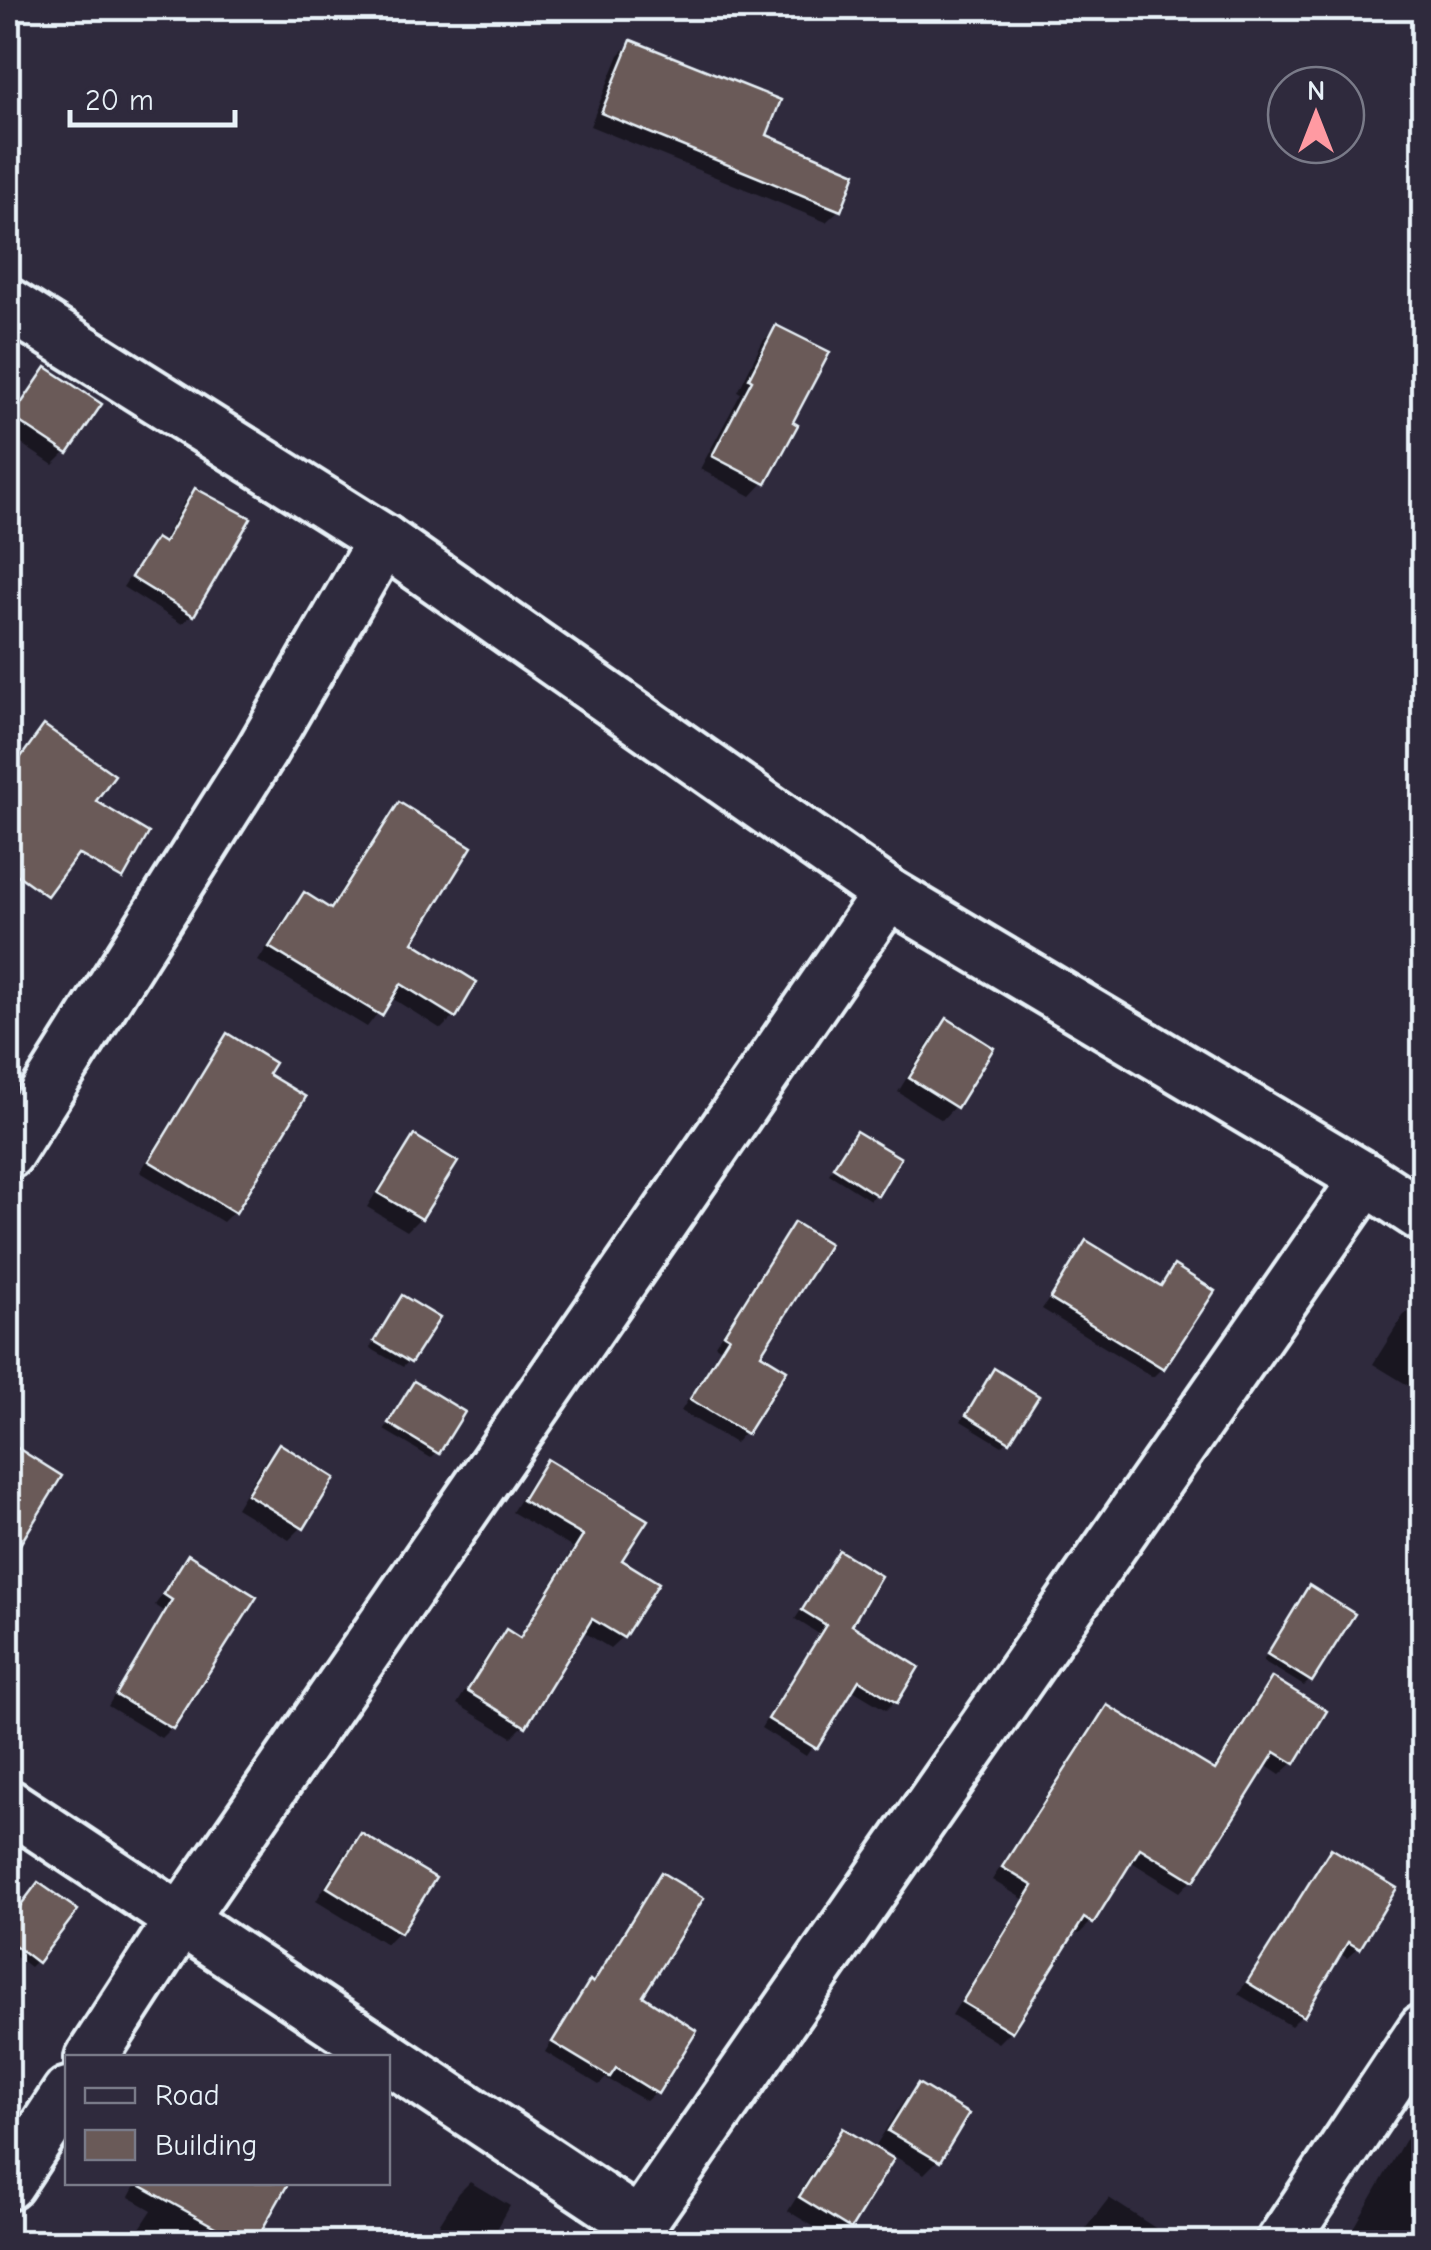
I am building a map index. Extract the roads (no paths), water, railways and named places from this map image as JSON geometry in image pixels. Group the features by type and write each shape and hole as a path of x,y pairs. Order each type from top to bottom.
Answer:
{"street":[{"path":"8,304 384,540 888,894 1424,1217"},
{"path":"8,1153 261,752 384,540"},
{"path":"92,2055 181,1919 888,894"},
{"path":"390,2064 633,2233 1366,1179"},
{"path":"8,1805 377,2055"},
{"path":"1282,2242 1424,2029"},
{"path":"8,2184 65,2098"}]}
